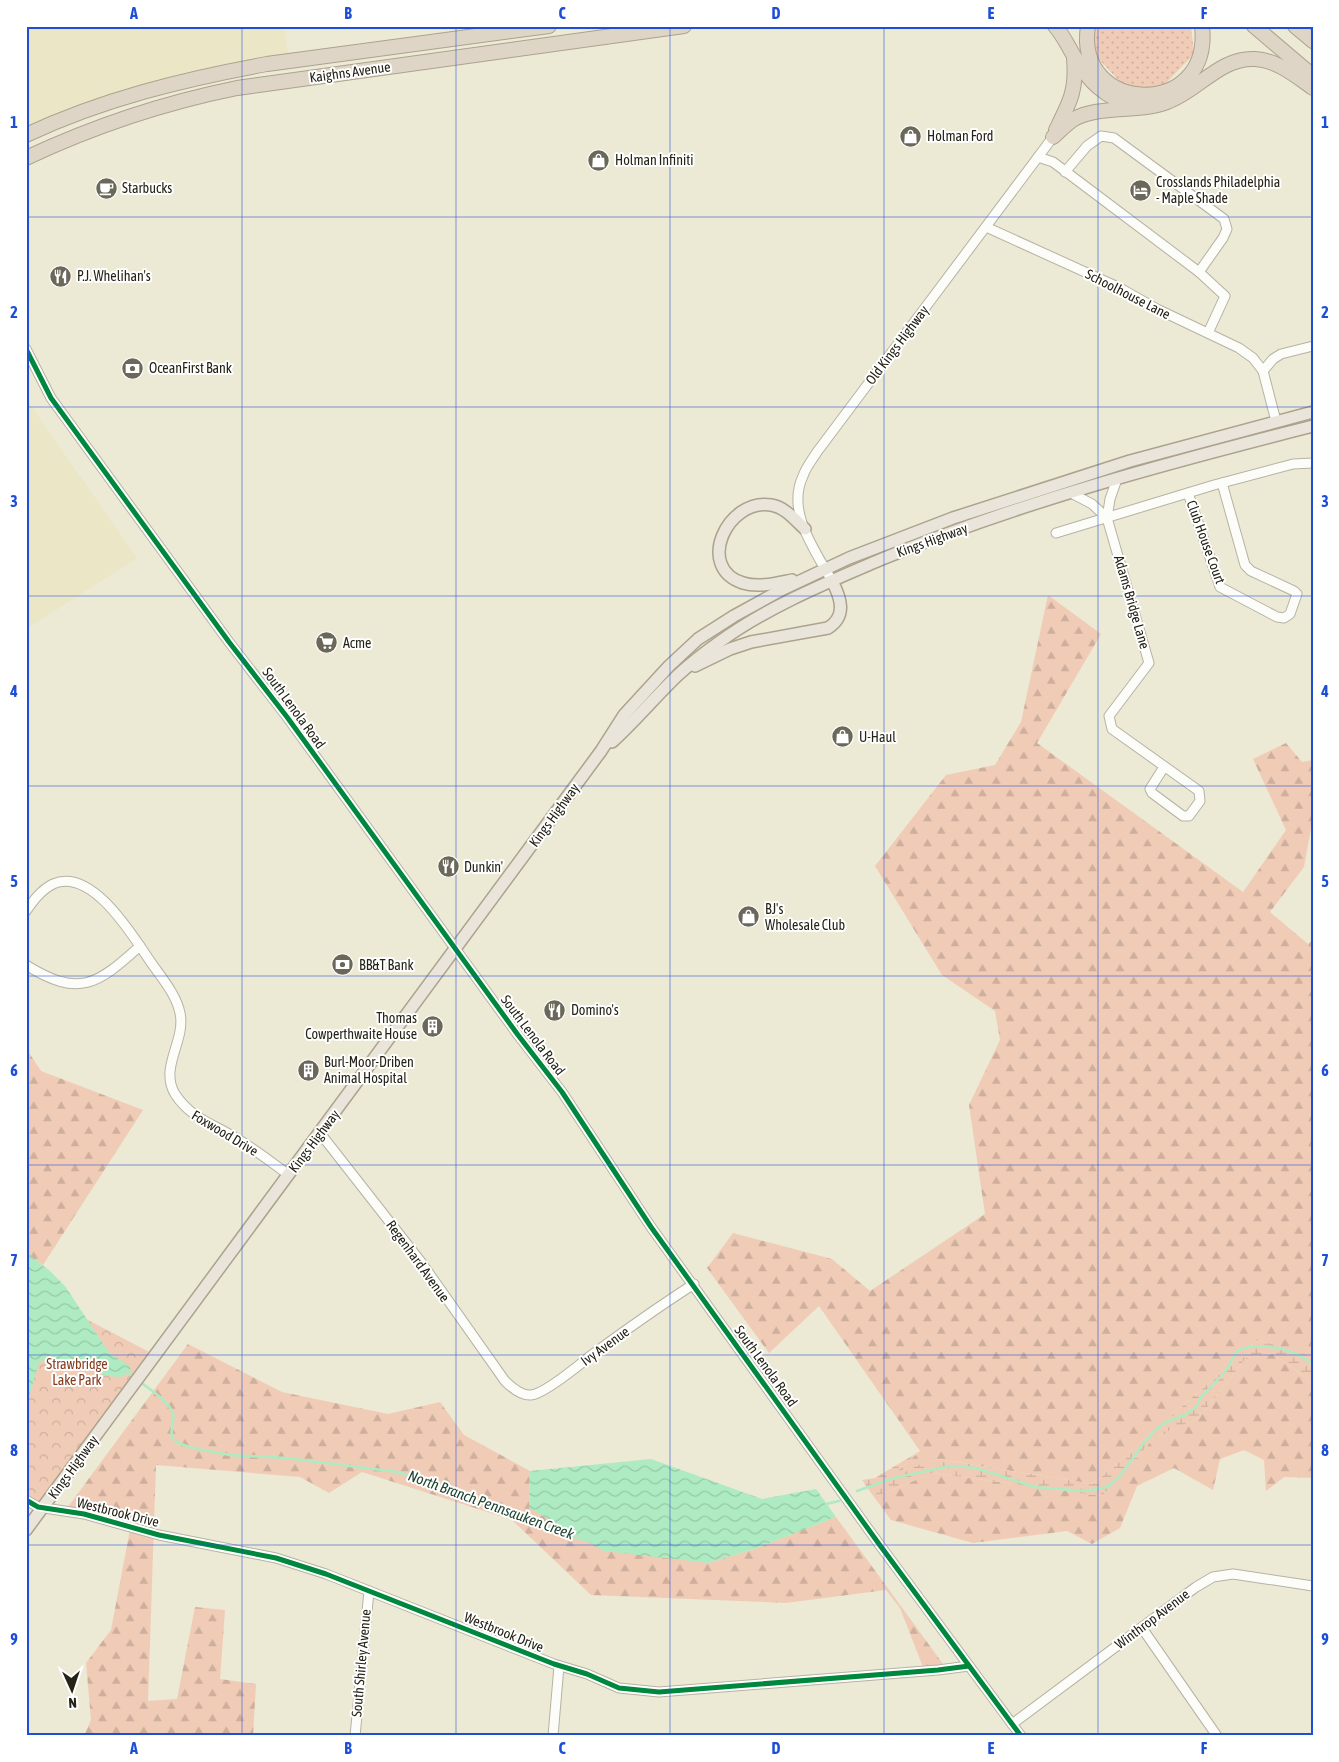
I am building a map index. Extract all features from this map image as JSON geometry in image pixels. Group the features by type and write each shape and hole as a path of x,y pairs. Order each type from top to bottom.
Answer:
{"highway":[{"name":"Kaighns Avenue","path":"26,135 75,114 148,90 196,78 245,68 549,26"},
{"name":"Kaighns Avenue","path":"26,158 76,135 135,114 220,91 279,81 684,26"},
{"path":"1055,26 1090,80 1104,93 1141,108"},
{"path":"1088,26 1088,50 1098,72 1121,91 1144,96 1168,91 1182,83 1193,71 1200,56 1203,41 1202,26"},
{"path":"1254,26 1313,76"},
{"path":"1295,26 1313,41"},
{"path":"1053,137 1074,92 1076,76 1074,57"},
{"path":"1053,137 1068,123 1086,114 1141,108 1172,100 1225,66 1248,59 1276,64 1313,88"},
{"path":"26,124 75,114"}],"main road":[{"name":"Kings Highway","path":"825,568 907,534 1026,493 1130,461 1313,412"},
{"name":"Kings Highway","path":"601,752 634,722 682,672 718,642 757,618 832,581 929,541 1071,493 1200,455 1313,426"},
{"path":"805,529 777,507 770,505 756,506 740,514 728,524 722,536 719,550 723,565 726,571 737,580 757,585 804,578 825,568"},
{"name":"Kings Highway","path":"26,1530 601,752 624,715 669,666 698,639 765,598 804,578"},
{"path":"682,672 730,649 751,642 828,628 837,620 842,608 841,598 832,581"}],"street":[{"path":"1065,172 1087,146 1101,136 1114,138 1224,219 1227,229 1223,238 1199,272"},
{"name":"Old Kings Highway","path":"832,581 799,514 797,500 799,485 806,470 817,452 1053,137"},
{"path":"1038,157 1053,162 1199,272 1225,296 1208,333"},
{"name":"Schoolhouse Lane","path":"986,226 1118,287 1157,309 1239,348 1253,358 1264,371"},
{"path":"1276,421 1264,371 1273,359 1281,354 1313,346"},
{"name":"South Lenola Road","path":"26,349 51,398 287,717 518,1035 562,1092 651,1227 1020,1736"},
{"path":"1056,533 1222,483 1293,464 1313,463"},
{"name":"Adams Bridge Lane","path":"1117,479 1110,499 1107,518 1149,663 1109,716 1110,723 1112,729 1199,792 1200,801 1189,816 1184,816 1152,793 1150,789 1164,767"},
{"name":"Club House Court","path":"1188,493 1220,587 1277,617 1284,618 1290,614 1297,594 1251,571 1245,565 1222,483"},
{"path":"1071,493 1092,504 1107,518"},
{"name":"Foxwood Drive","path":"26,911 42,892 55,883 76,883 90,889 115,912 172,994 180,1013 180,1034 169,1074 170,1085 175,1093 186,1109 194,1115 240,1140 289,1175"},
{"path":"26,965 60,982 80,984 91,982 98,978 140,946"},
{"name":"Regenhard Avenue","path":"320,1133 421,1262 505,1380 515,1388"},
{"name":"Ivy Avenue","path":"515,1388 523,1394 531,1395 538,1393 694,1284"},
{"path":"26,1500 42,1508"},
{"name":"Westbrook Drive","path":"42,1508 53,1508 84,1514 159,1535 276,1558 335,1576 559,1666 587,1674 619,1688 659,1692 873,1676 969,1666"},
{"name":"Winthrop Avenue","path":"1012,1724 1204,1581 1223,1575 1244,1575 1313,1586"},
{"name":"South Shirley Avenue","path":"354,1736 369,1591"},
{"path":"1142,1628 1217,1736"},
{"path":"553,1736 559,1666"}],"shaded area":[{"path":"26,26 283,26 288,53 162,81 26,134"},
{"path":"26,399 137,558 26,629"}],"green space":[{"path":"1095,26 1191,26 1194,54 1161,88 1125,87 1093,53"},
{"path":"1048,595 1101,634 1037,743 1243,892 1286,830 1253,759 1286,743 1302,762 1313,760 1313,817 1304,867 1270,912 1308,944 1313,939 1313,1359 1307,1355 1258,1340 1093,1484 938,1459 897,1472 920,1451 819,1306 769,1353 707,1268 733,1233 832,1259 870,1291 985,1214 969,1105 1000,1040 995,1011 942,975 875,866 946,775 995,765 1021,722"},
{"path":"26,1048 41,1071 143,1110 43,1265 26,1253"},
{"name":"Strawbridge Lake Park","path":"26,1261 67,1309 155,1355 38,1507 26,1500"},
{"path":"1258,1340 1308,1355 1313,1359 1313,1383 1273,1354 1246,1358 1199,1418 1155,1437 1102,1496 933,1473 874,1497 862,1480 875,1478 920,1451 898,1471 938,1459 1093,1484"},
{"path":"188,1344 282,1392 388,1414 440,1402 464,1435 530,1471 529,1508 708,1563 757,1548 836,1517 943,1664 923,1667 900,1608 886,1590 786,1603 591,1595 512,1520 362,1472 329,1493 300,1477 156,1465 148,1701 177,1699 195,1607 225,1610 220,1679 256,1684 253,1736 84,1736 91,1720 86,1663 111,1630 132,1519 65,1511"},
{"path":"1273,1354 1313,1383 1313,1478 1284,1477 1266,1491 1264,1460 1244,1450 1220,1459 1213,1490 1174,1468 1137,1486 1120,1528 1092,1544 1067,1531 973,1543 891,1520 874,1497 933,1473 1102,1496 1155,1437 1199,1418 1246,1358"}],"water":[{"path":"26,1252 65,1286 108,1351 131,1368 125,1376 115,1377 61,1362 41,1361 39,1362 30,1394 26,1399"},
{"path":"651,1459 762,1499 816,1489 836,1517 757,1548 708,1563 604,1551 529,1508 530,1471"}],"waterway":[{"name":"North Branch Pennsauken Creek","path":"857,1491 894,1478 950,1466 982,1470 1035,1487 1085,1491 1107,1487 1120,1476 1155,1430 1166,1422 1185,1415 1196,1407 1201,1397 1225,1372 1237,1351 1257,1346 1272,1347 1295,1353 1313,1364"},
{"name":"North Branch Pennsauken Creek","path":"126,1371 135,1378"},
{"name":"North Branch Pennsauken Creek","path":"139,1381 168,1405 173,1417 172,1438 178,1443 230,1455 286,1458 398,1472 483,1500 587,1541"},
{"name":"North Branch Pennsauken Creek","path":"826,1504 839,1501"}],"cycle path":[{"path":"26,349 51,398 229,642 287,717 518,1035 562,1092 651,1227 879,1544 1021,1736"},
{"path":"26,1500 38,1507 84,1514 159,1535 276,1558 326,1574 619,1688 659,1692 969,1666"}],"place":[{"name":"Holman Ford","path":"911,136"},
{"name":"Holman Infiniti","path":"599,160"},
{"name":"Starbucks","path":"106,188"},
{"name":"Crosslands Philadelphia - Maple Shade","path":"1140,190"},
{"name":"P.J. Whelihan's","path":"61,276"},
{"name":"OceanFirst Bank","path":"133,368"},
{"name":"Acme","path":"327,643"},
{"name":"U-Haul","path":"843,737"},
{"name":"Dunkin'","path":"448,867"},
{"name":"BJ's Wholesale Club","path":"749,917"},
{"name":"BB&T Bank","path":"343,965"},
{"name":"Domino's","path":"555,1010"},
{"name":"Thomas Cowperthwaite House","path":"433,1026"},
{"name":"Burl-Moor-Driben Animal Hospital","path":"308,1070"}]}
